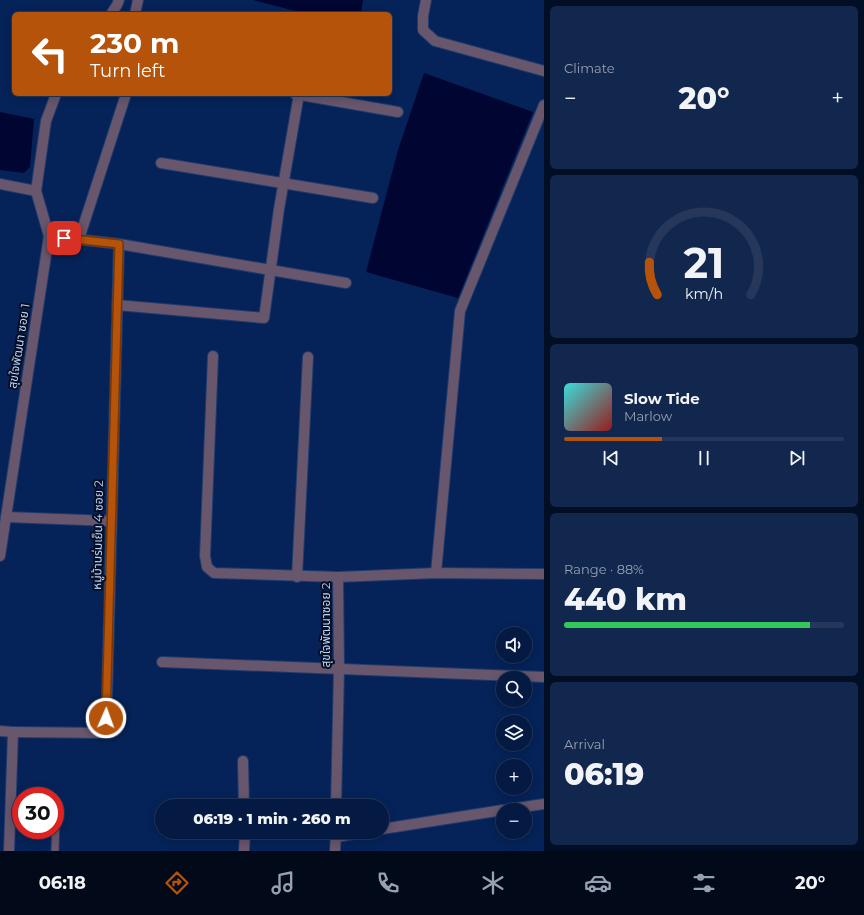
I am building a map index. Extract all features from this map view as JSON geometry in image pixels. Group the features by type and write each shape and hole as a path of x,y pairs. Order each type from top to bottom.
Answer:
{"street":[{"path":"112,12 119,0"},
{"path":"135,12 138,0"},
{"path":"426,0 422,30 435,41 544,71"},
{"path":"55,96 46,121 36,191 48,236 119,244 346,283"},
{"path":"79,239 125,96"},
{"path":"117,305 264,318 297,96"},
{"path":"308,96 398,112"},
{"path":"436,573 460,311 544,105"},
{"path":"161,163 373,198"},
{"path":"0,184 36,191"},
{"name":"สุขใจพัฒนา ซอย 1","path":"0,556 48,236"},
{"name":"หมู่บ้านร่มเย็น 4 ซอย 2","path":"0,731 106,733 119,244"},
{"path":"213,356 205,556 207,567 214,573 297,577 338,577"},
{"path":"297,577 308,357"},
{"path":"6,517 111,521"},
{"name":"สุขใจพัฒนาซอย 2","path":"336,799 339,670 338,577 436,573 544,574"},
{"path":"162,662 544,677"},
{"path":"9,851 13,732"},
{"path":"243,761 244,799"},
{"path":"532,806 544,804"},
{"path":"389,828 496,811"},
{"path":"244,851 245,839"},
{"path":"335,851 336,839"}],"lane":[{"path":"55,839 55,851"}],"water":[{"path":"253,0 363,0 361,12 299,12"},
{"path":"424,73 533,112 458,298 366,272 398,150"},
{"path":"0,112 34,119 30,167 24,173 0,170"}],"route":[{"path":"64,238 119,244 106,718"}]}
